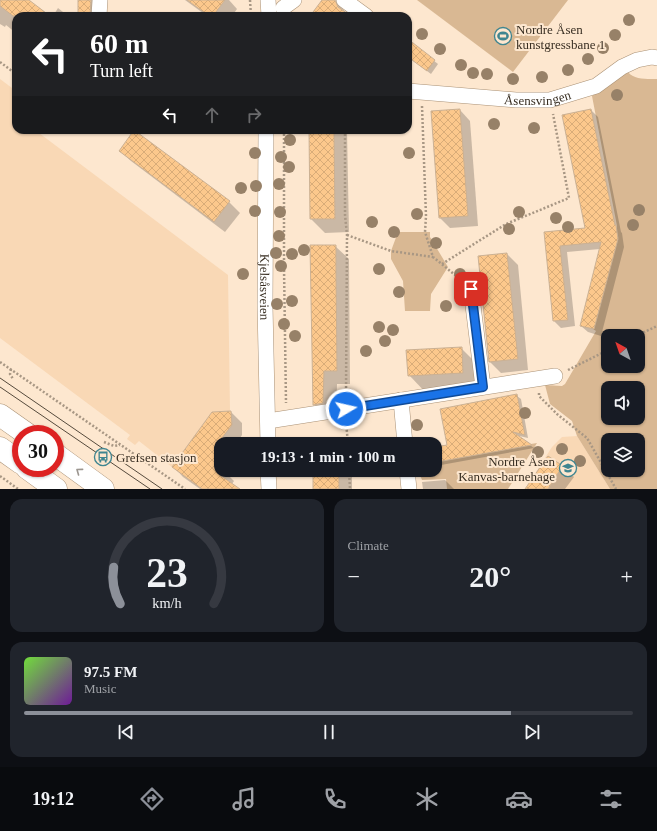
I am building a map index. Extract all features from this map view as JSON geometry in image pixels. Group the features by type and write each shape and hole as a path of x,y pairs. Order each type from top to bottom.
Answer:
{"highway":[{"path":"0,415 14,425"},
{"path":"0,448 12,457"},
{"path":"64,461 103,489"},
{"path":"39,477 56,489"}],"street":[{"path":"99,12 100,0"},
{"path":"268,0 269,12"},
{"path":"344,0 360,12"},
{"name":"Åsensvingen","path":"415,91 516,100 550,100 596,86 622,68 637,60 652,57 657,58"},
{"name":"Kjelsåsveien","path":"266,134 265,294 268,437"},
{"path":"471,289 483,387"},
{"path":"268,421 555,376"},
{"path":"401,400 404,437"},
{"path":"268,477 268,489"},
{"path":"408,477 409,489"}],"path":[{"path":"250,0 251,12"},
{"path":"0,62 12,71"},
{"path":"415,91 426,216 425,232 433,257"},
{"path":"442,264 506,224 569,198 550,100"},
{"path":"284,134 284,267 287,418"},
{"path":"345,134 345,215 347,235 346,409 348,437"},
{"path":"347,235 391,251 433,257 471,289"},
{"path":"645,332 657,326"},
{"path":"555,376 601,353"},
{"path":"0,362 185,489"},
{"path":"10,369 10,374 13,378"},
{"path":"537,379 539,396 557,414 588,438 616,489"},
{"path":"104,442 114,446 120,445"},
{"path":"0,476 18,489"},
{"path":"349,477 350,489"}],"shaded area":[{"name":"Nordre Åsen kunstgressbane 1","path":"417,0 568,0 513,72"},
{"path":"628,72 637,78 657,79 657,489 610,489 603,477 645,477 645,433 601,433 601,475 577,436 572,421 550,404 545,385 562,386 565,384 596,331 593,329 617,226 592,96"},
{"path":"0,79 12,88 12,134 40,134 228,275 230,411 212,412 172,467 139,441 135,445 127,439 130,435 0,338"},
{"path":"398,232 430,232 430,237 448,267 431,294 430,311 405,311 403,281 391,259 391,251"},
{"name":"Nordre Åsen Kanvas-barnehage","path":"577,436 601,475 601,477 603,477 610,489 525,489 552,447 562,437"},
{"path":"537,443 508,489 447,489 446,479 422,480 421,477 442,477 442,459"}],"building":[{"path":"0,0 29,0 45,12 12,12 12,15 0,6"},
{"path":"78,0 91,0 90,12 78,12"},
{"path":"187,0 225,0 216,12 204,12"},
{"path":"322,0 335,0 338,7 345,12 313,12"},
{"path":"412,42 435,60 427,71 412,60"},
{"path":"460,109 468,216 439,218 431,111"},
{"path":"591,109 618,239 594,329 580,326 601,242 560,246 568,320 553,321 544,232 585,228 562,115"},
{"path":"131,134 139,134 230,201 214,222 119,151"},
{"path":"309,134 334,134 335,219 310,219"},
{"path":"310,245 336,245 337,371 324,371 323,403 313,405"},
{"path":"507,253 518,359 489,362 478,256"},
{"path":"462,347 463,373 408,376 406,350"},
{"path":"517,394 525,435 513,432 532,445 442,461 442,446 447,445 440,409"},
{"path":"231,411 232,425 223,437 214,437 214,477 223,477 240,489 202,489 172,467 212,412"},
{"path":"548,456 563,466 548,489 525,489"},
{"path":"313,477 339,477 339,489 313,489"}],"tram line":[{"path":"0,378 162,489"},
{"path":"0,387 150,489"}],"place":[{"name":"Nordre Åsen kunstgressbane 1","path":"503,36"},
{"name":"Grefsen stasjon","path":"103,457"},
{"name":"Nordre Åsen Kanvas-barnehage","path":"568,468"}],"route":[{"path":"346,409 483,387 471,289"}]}
